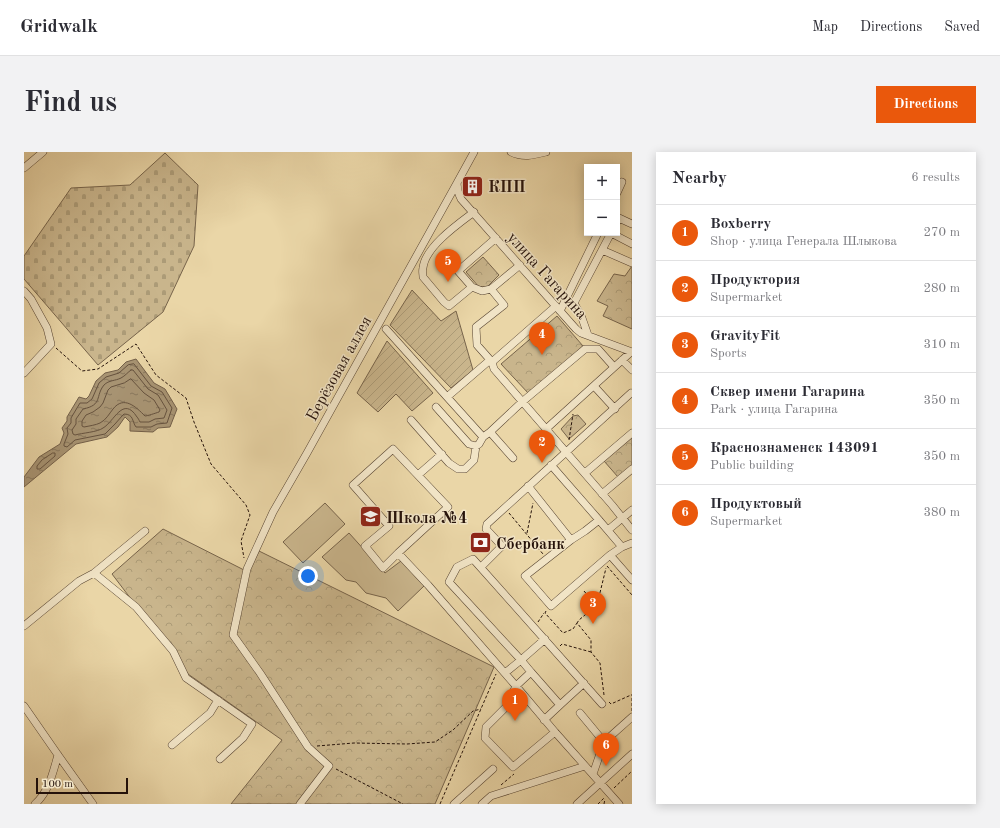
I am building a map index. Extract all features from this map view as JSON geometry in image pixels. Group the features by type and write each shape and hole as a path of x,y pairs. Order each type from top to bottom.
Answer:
{"street":[{"path":"24,168 43,152"},
{"name":"Берёзовая аллея","path":"329,766 308,747 233,634 247,569 273,512 315,440 474,152"},
{"path":"511,152 528,156 546,152"},
{"path":"620,186 622,182"},
{"name":"улица Гагарина","path":"457,183 458,194 520,266 581,333 631,352"},
{"path":"472,287 449,306 423,277 423,266 428,254 437,242 474,212"},
{"path":"620,220 632,224"},
{"path":"447,397 558,308 596,236"},
{"path":"588,335 582,318 574,303 609,236"},
{"path":"617,236 632,244"},
{"path":"496,238 458,271 472,287 482,291 491,289 520,266"},
{"path":"602,250 632,263"},
{"path":"491,289 504,305 476,327 477,345 491,361 494,369 567,452 632,530"},
{"path":"24,291 31,299 47,328 51,344 24,373"},
{"path":"386,329 483,437"},
{"path":"411,420 449,463 458,469 465,469 474,460 476,446 483,437 585,349 598,349 614,367"},
{"path":"546,429 631,352"},
{"path":"622,360 632,370"},
{"path":"594,386 615,409"},
{"path":"481,567 502,546 486,529 487,524 551,465 632,394"},
{"path":"436,407 469,444 476,446"},
{"path":"490,432 513,458"},
{"path":"585,473 632,433"},
{"path":"393,449 448,507 398,553 382,568 365,546 389,526 352,485 393,449"},
{"path":"418,475 442,454"},
{"path":"551,465 622,547"},
{"path":"602,494 632,469"},
{"path":"528,486 571,540"},
{"path":"608,530 632,510"},
{"path":"599,520 525,576 551,606 610,555 622,547 632,543"},
{"path":"24,626 79,581 94,573 145,530"},
{"path":"398,553 428,585 554,732 619,804"},
{"path":"610,555 632,580"},
{"path":"560,705 449,582 457,567 473,559 584,683 605,701"},
{"path":"94,573 136,607 173,651 186,678 252,724 243,738 220,759"},
{"path":"503,671 520,660 544,639"},
{"path":"531,672 516,686 507,706 486,727 485,738 512,767 554,732"},
{"path":"544,720 584,683"},
{"path":"172,745 210,713 218,700"},
{"path":"24,706 93,804"},
{"path":"580,713 604,742"},
{"path":"593,774 604,742 632,717"},
{"path":"577,804 632,754"},
{"path":"35,804 39,801 46,790 58,755"},
{"path":"300,804 329,766"},
{"path":"482,804 491,796 585,766"},
{"path":"454,804 493,769"}],"path":[{"path":"51,344 82,371 98,369 136,344 156,375 186,398 194,422 212,464 246,505 250,515 241,541 247,569"},
{"path":"567,452 573,416 573,404"},
{"path":"527,534 535,494"},
{"path":"505,508 547,559"},
{"path":"545,612 563,633 573,629 579,620 597,605 606,566 632,595"},
{"path":"584,591 597,605"},
{"path":"534,627 551,606"},
{"path":"577,623 591,640 591,652"},
{"path":"555,650 562,644 591,652 600,662 605,701 611,704 632,694 632,717"},
{"path":"440,804 496,675 503,671"},
{"path":"308,747 354,743 407,744 435,742 453,730 473,711 481,709"},
{"path":"329,766 403,804"},
{"path":"608,792 632,772"},
{"path":"598,804 605,798 604,804"}],"green space":[{"path":"165,153 198,185 194,246 163,312 98,365 24,279 24,256 71,188 130,185"},
{"path":"483,257 499,275 487,287 479,287 466,272"},
{"path":"632,266 632,329 603,316 608,306 597,301 614,274 625,276"},
{"path":"412,290 441,321 456,311 473,370 451,388 390,325"},
{"path":"557,316 583,346 529,394 501,364"},
{"path":"387,341 433,393 412,411 396,394 378,412 357,393"},
{"path":"578,415 586,424 569,439 561,429 573,416"},
{"path":"632,436 632,465 618,477 604,461"},
{"path":"325,503 345,524 303,563 283,542"},
{"path":"163,529 248,572 259,551 494,667 435,804 231,804 282,740 188,674 112,574"},
{"path":"349,533 385,573 401,561 424,586 398,611 386,598 366,593 356,582 346,580 322,557"}],"water":[{"path":"136,359 154,383 165,389 177,409 170,427 158,428 153,432 130,431 130,422 125,417 118,427 107,437 76,444 24,487 24,477 39,457 60,444 64,433 62,428 79,397 86,399 96,381 105,373 118,370 126,362"}],"place":[{"name":"КПП","path":"472,186"},
{"name":"Краснознаменск 143091","path":"448,282"},
{"name":"Сквер имени Гагарина","path":"542,355"},
{"name":"Продуктория","path":"542,463"},
{"name":"Школа №4","path":"370,517"},
{"name":"Сбербанк","path":"481,543"},
{"name":"GravityFit","path":"593,624"},
{"name":"Boxberry","path":"515,721"},
{"name":"Продуктовый","path":"606,766"}]}
